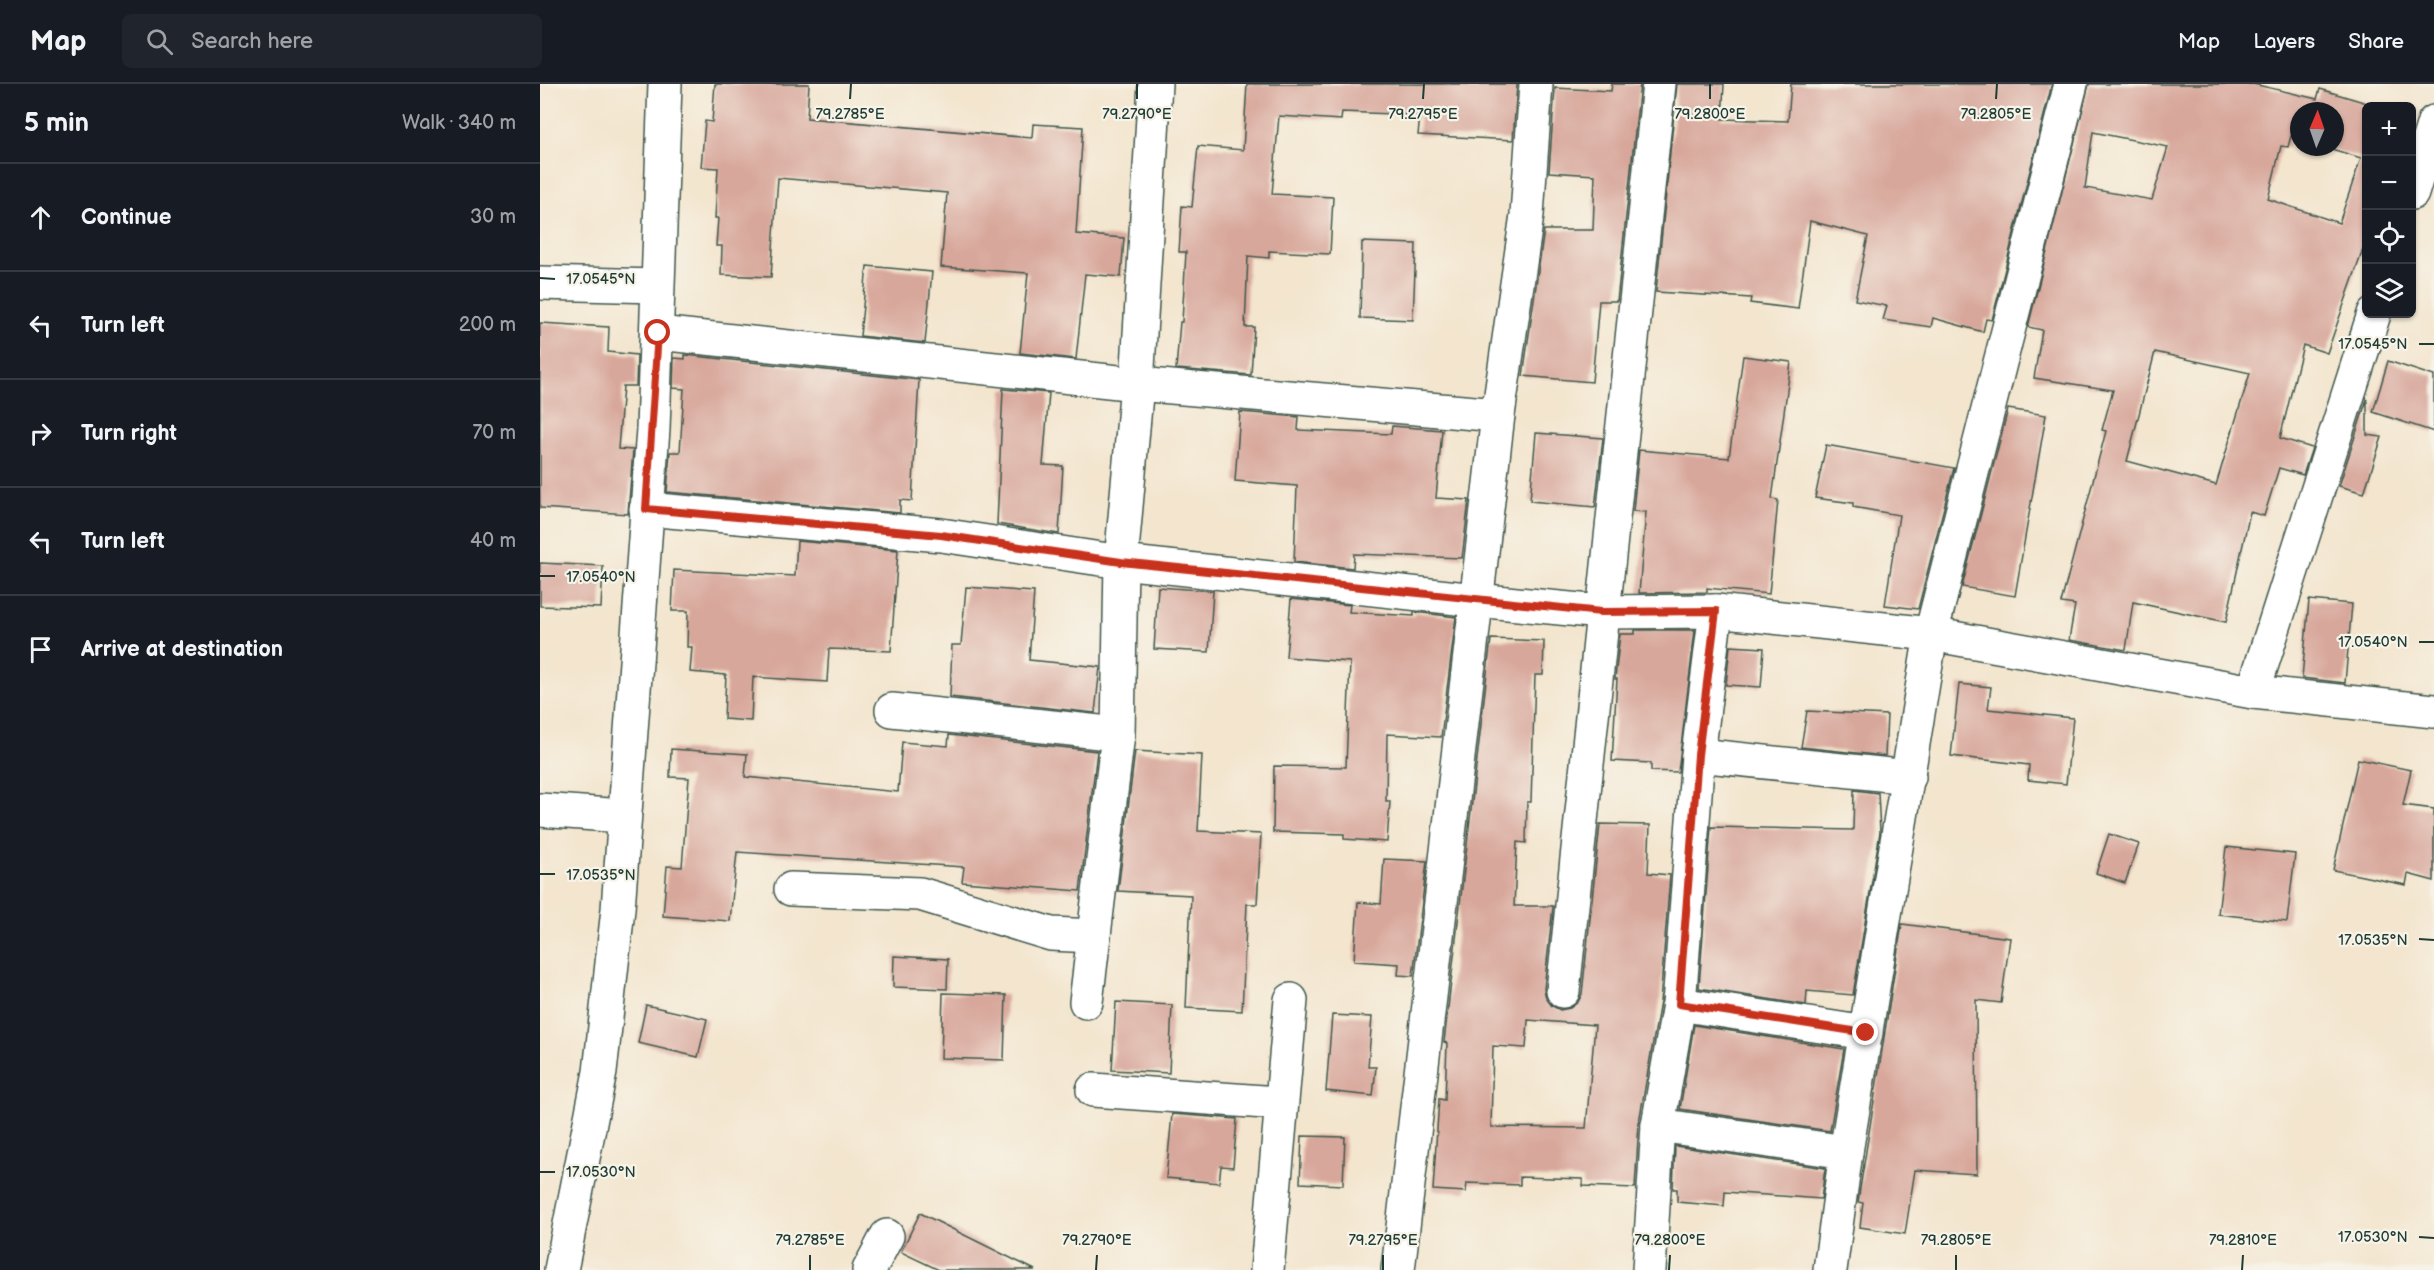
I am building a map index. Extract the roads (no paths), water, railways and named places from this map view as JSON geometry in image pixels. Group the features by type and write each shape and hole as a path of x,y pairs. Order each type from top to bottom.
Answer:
{"street":[{"path":"561,1270 600,1072 618,909 658,333 657,286 664,84"},
{"path":"1086,1002 1118,734 1121,562 1137,384 1155,84"},
{"path":"1398,1270 1498,415 1527,216 1536,84"},
{"path":"1563,990 1601,612 1659,84"},
{"path":"1830,1270 1846,1152 1931,634 2071,84"},
{"path":"2416,181 2434,122"},
{"path":"540,283 657,286"},
{"path":"2253,692 2373,318"},
{"path":"658,333 1137,384 1498,415"},
{"path":"646,509 941,535 1121,562 1476,600 1601,612 1716,611 1931,634 2253,692 2434,711"},
{"path":"1649,1270 1658,1125 1679,1004 1698,755 1716,611"},
{"path":"892,710 1118,734"},
{"path":"1698,755 1909,777"},
{"path":"540,810 623,816"},
{"path":"791,888 920,894 1051,934 1094,936"},
{"path":"1267,1270 1280,1103 1291,1000"},
{"path":"1679,1004 1866,1033"},
{"path":"1093,1090 1280,1103"},
{"path":"1658,1125 1846,1152"},
{"path":"869,1270 887,1236"}]}
